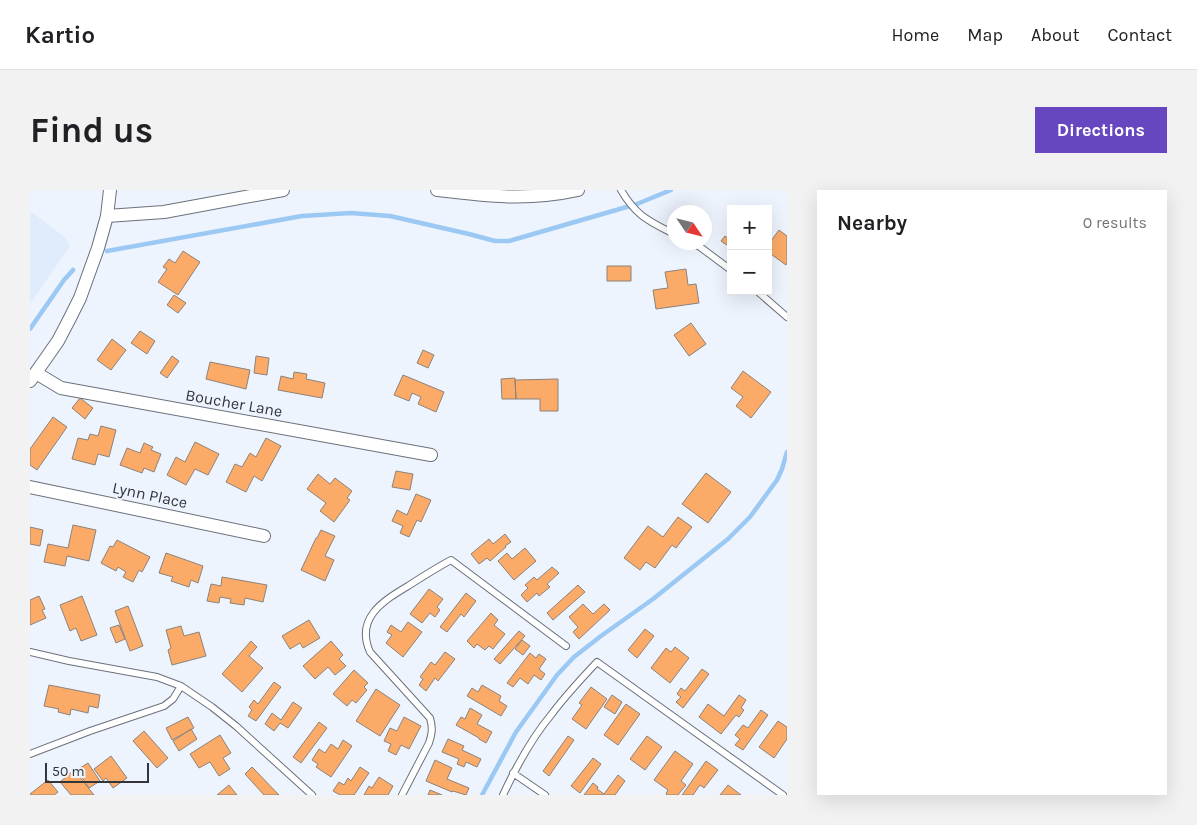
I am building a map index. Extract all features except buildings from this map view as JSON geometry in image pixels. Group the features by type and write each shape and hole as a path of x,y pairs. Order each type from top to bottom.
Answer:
{"street":[{"path":"33,377 58,341 76,305 98,248 110,190"},
{"path":"106,216 164,212 283,190"},
{"path":"437,190 494,197 531,197 563,194 578,190"},
{"name":"Boucher Lane","path":"33,377 60,388 431,455"},
{"name":"Lynn Place","path":"30,487 264,536"}],"lane":[{"path":"622,192 641,216 667,230"},
{"path":"704,250 727,267"},
{"path":"761,295 787,317"},
{"path":"402,795 429,743 432,727 430,718 370,652 367,644 368,624 372,614 381,603 451,560 566,646"},
{"path":"30,652 157,677 181,686 236,726 311,795"},
{"path":"503,795 530,744 550,716 598,662 783,795"},
{"path":"30,754 164,706 173,699 181,686"},
{"path":"513,773 545,795"}],"shaded area":[{"path":"30,211 66,238 70,246 30,304"}],"waterway":[{"path":"107,251 302,216 351,213 390,216 495,241 509,241 637,204 671,190"},
{"path":"30,329 73,270"},
{"path":"482,795 516,732 557,675 574,657 653,599 728,539 750,517 777,480 787,452"}]}
